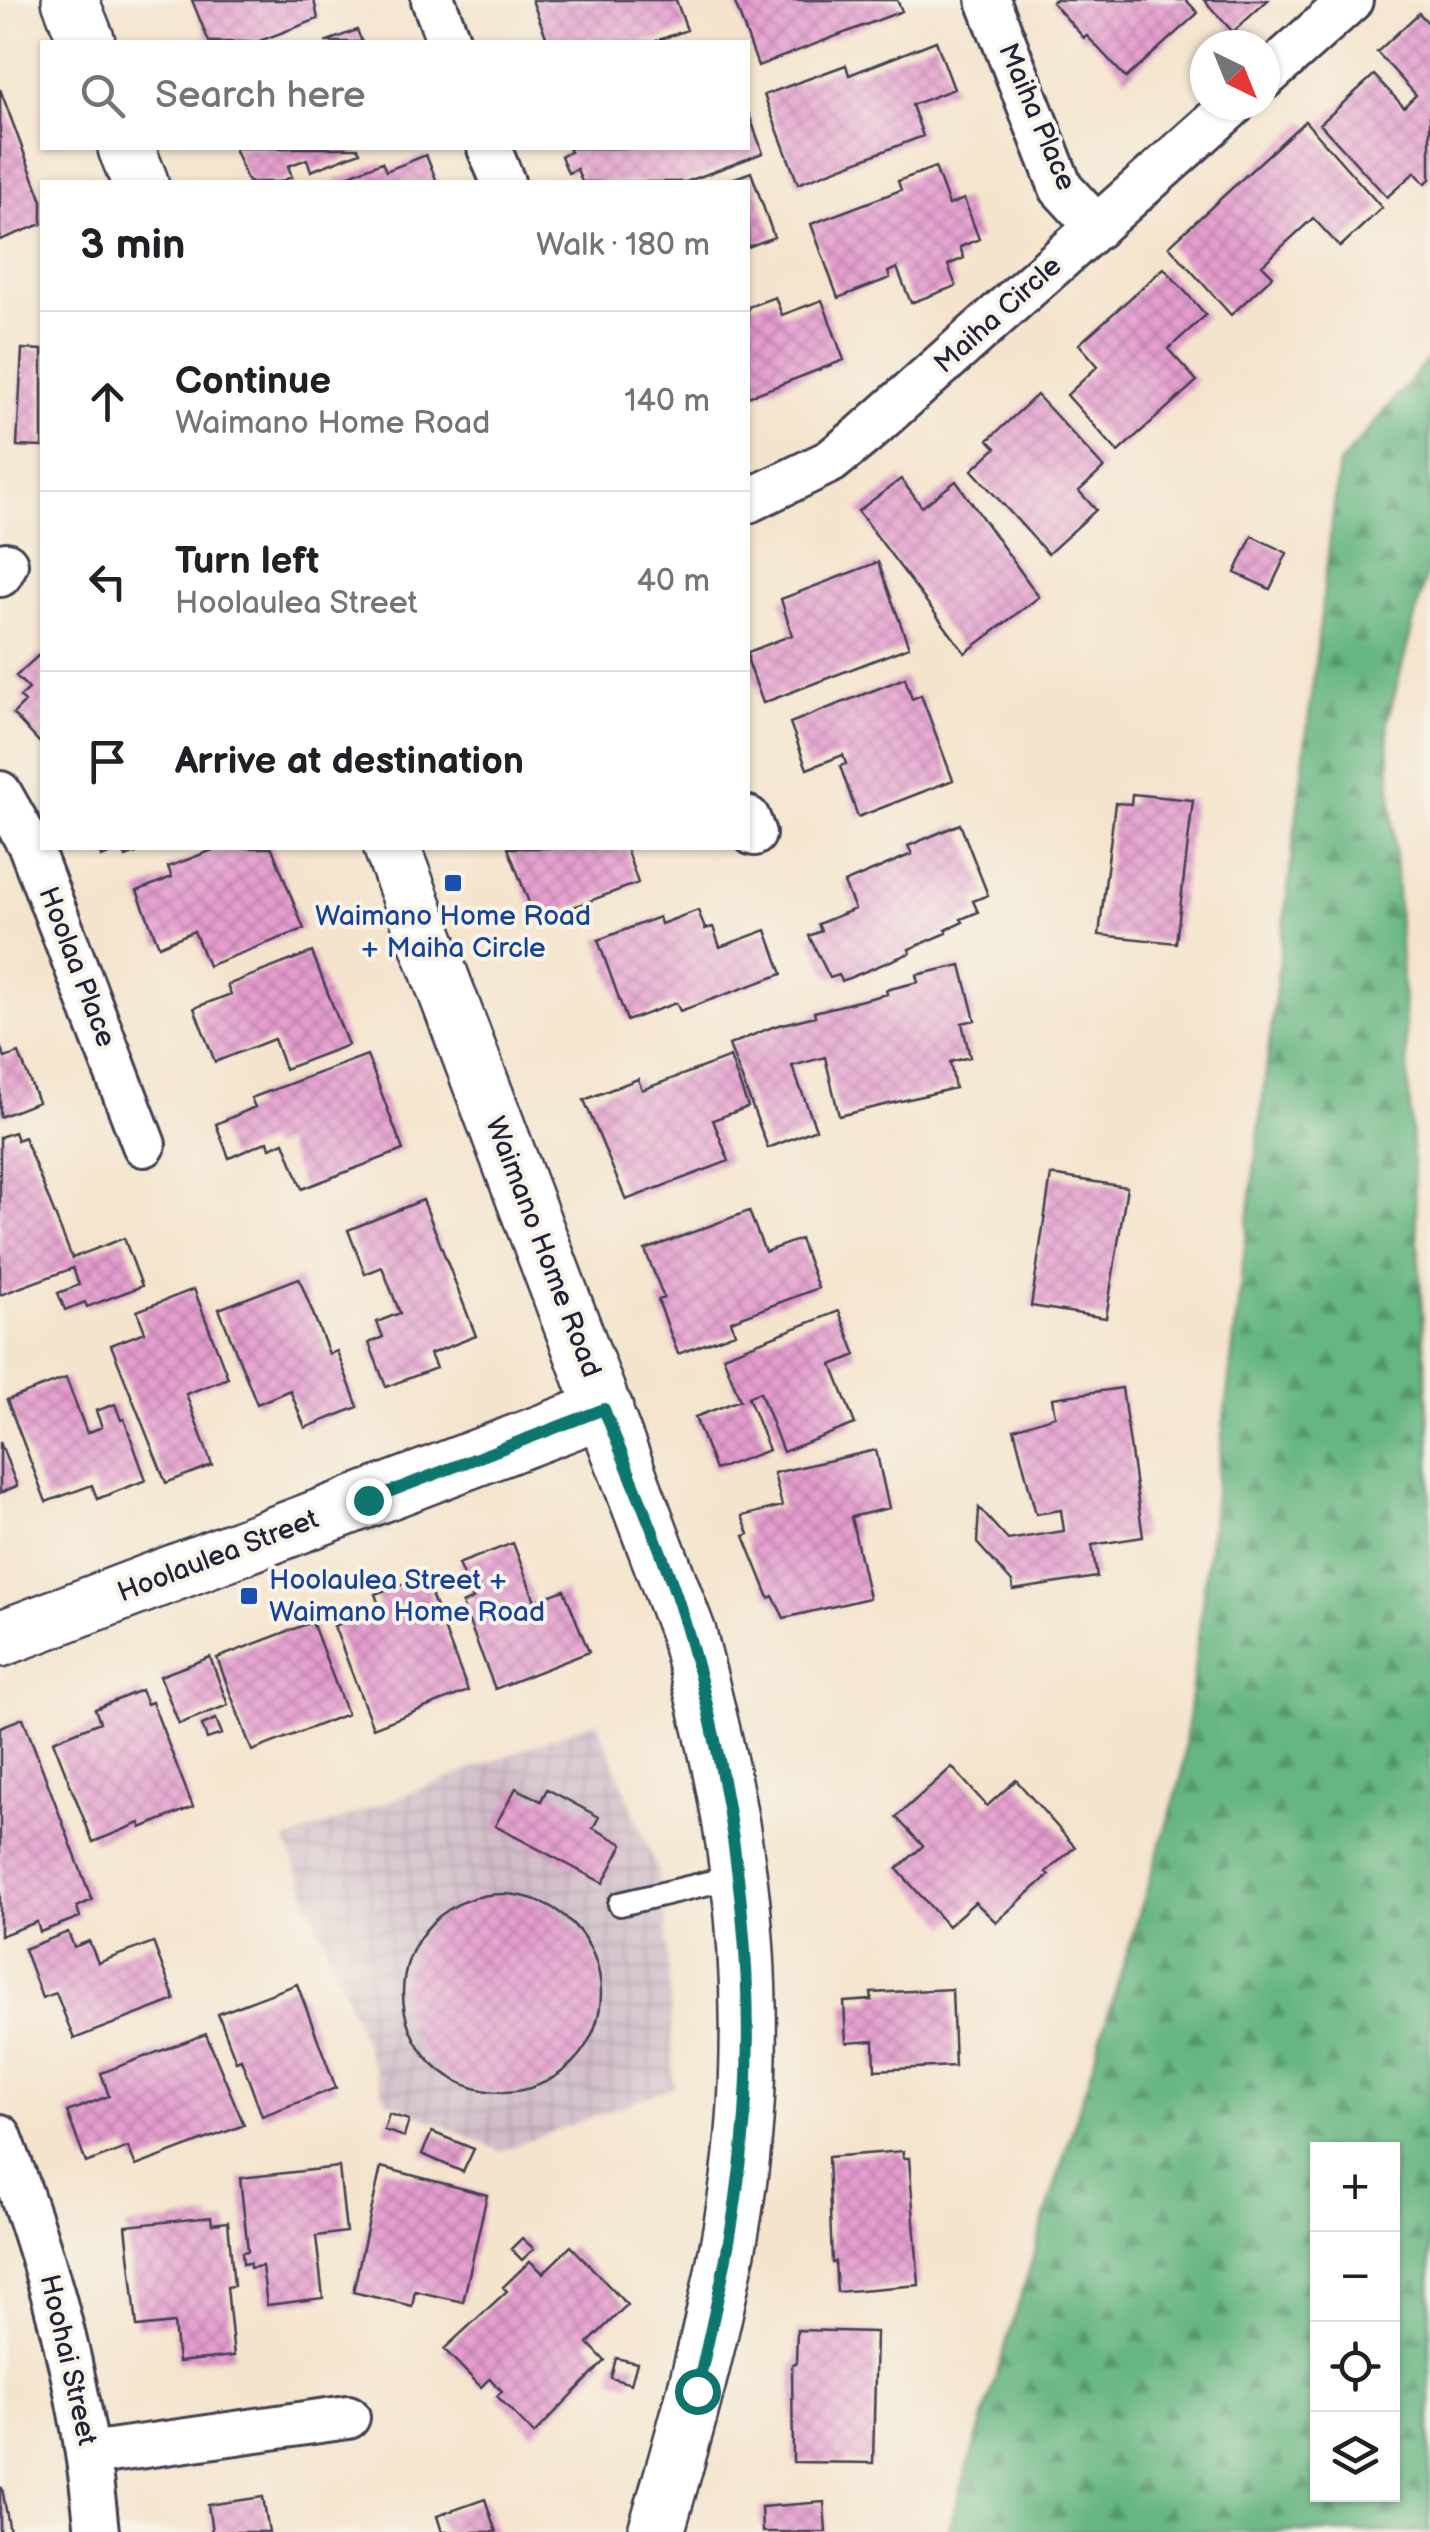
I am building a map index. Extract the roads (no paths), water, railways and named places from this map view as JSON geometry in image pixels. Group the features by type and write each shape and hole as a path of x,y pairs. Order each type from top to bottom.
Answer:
{"street":[{"path":"70,0 85,40"},
{"path":"433,0 448,40"},
{"name":"Maiha Place","path":"988,0 1061,188 1096,227"},
{"path":"1280,63 1351,0"},
{"name":"Maiha Circle","path":"750,500 831,461 1216,120"},
{"path":"127,150 139,180"},
{"path":"491,150 502,180"},
{"name":"Hoolaa Place","path":"0,793 30,846 144,1145"},
{"name":"Waimano Home Road","path":"393,850 688,1633 714,1738 739,1876 746,2036 744,2117 736,2197 697,2391 656,2532"},
{"name":"Hoolaulea Street","path":"0,1640 604,1409"},
{"name":"Hoohai Street","path":"0,2136 48,2270 89,2454 96,2532"},
{"path":"89,2454 348,2417"}],"lane":[{"path":"620,1904 739,1876"}],"place":[{"name":"Waimano Home Road + Maiha Circle","path":"453,883"},
{"name":"Hoolaulea Street + Waimano Home Road","path":"249,1596"}]}
